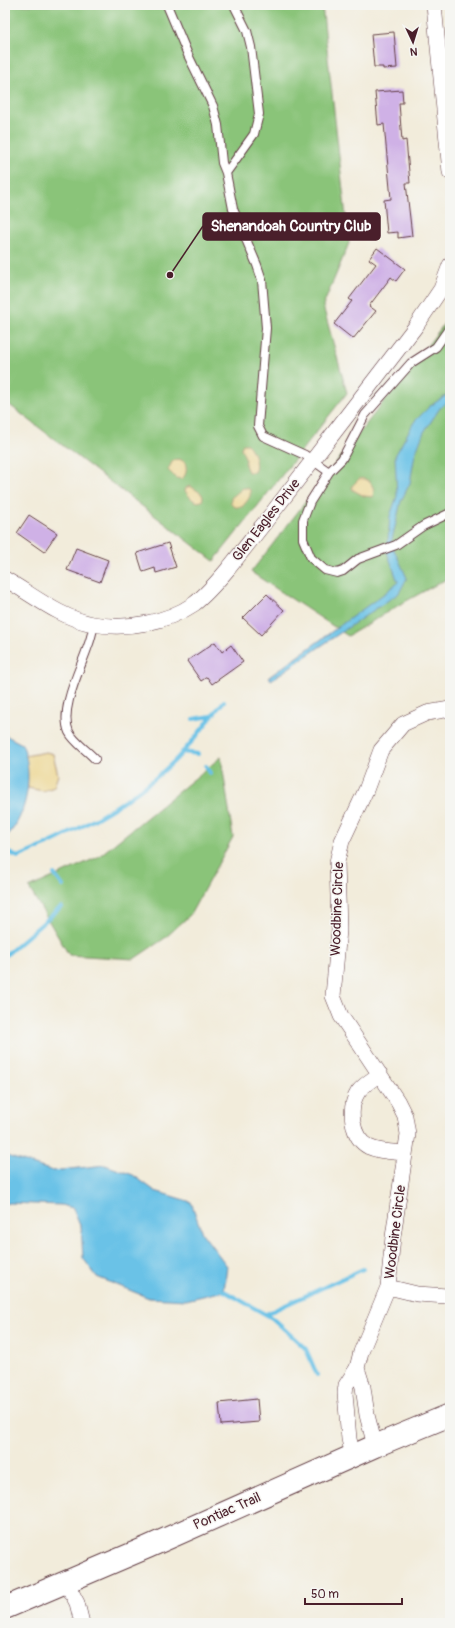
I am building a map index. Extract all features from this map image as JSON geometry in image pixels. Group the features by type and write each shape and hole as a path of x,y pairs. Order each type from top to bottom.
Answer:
{"main road":[{"name":"Pontiac Trail","path":"5,1608 375,1446 450,1415"}],"street":[{"path":"434,5 450,172"},
{"name":"Glen Eagles Drive","path":"5,579 54,609 81,621 94,624 123,626 149,623 172,615 193,605 207,593 241,553 416,326 441,289 450,265"},
{"name":"Woodbine Circle","path":"353,1456 349,1439 345,1393 346,1386 357,1368 361,1352 388,1287 393,1237 408,1134 405,1116 398,1102 341,1016 333,996 339,930 337,862 342,842 366,790 381,750 403,724 427,713 450,709"},
{"path":"380,1074 358,1092 353,1108 353,1122 358,1139 369,1147 383,1151 405,1153"},
{"name":"Woodbine Circle","path":"388,1287 417,1294 447,1296 450,1294"},
{"path":"357,1368 363,1387 367,1414 375,1446"},
{"path":"66,1582 77,1603 82,1623"}],"lane":[{"path":"167,5 188,55 213,106 218,124 222,163 226,174 233,209 262,280 266,328 258,426 259,431 263,436 313,460 329,472"},
{"path":"226,174 254,134 259,114 252,47 247,31 234,5"},
{"path":"450,327 436,347 411,363 365,415 342,459 329,472 310,502 303,520 303,539 311,558 325,570 337,573 343,571 358,559 396,545 426,524 450,513"},
{"path":"94,624 89,644 68,702 67,719 69,731 75,740 95,759"}],"green space":[{"path":"5,5 322,5 349,243 323,306 347,393 214,561 7,403 5,399"},
{"path":"450,314 450,577 399,605 348,636 251,572 441,328"},
{"path":"221,757 233,837 190,915 165,938 134,959 69,955 29,888 98,857"}],"sand":[{"path":"243,444 247,444 253,454 256,466 254,472 248,472 245,465 246,460 241,448"},
{"path":"179,459 185,462 186,467 186,473 182,479 176,478 168,470 173,460"},
{"path":"359,479 369,481 373,486 373,497 364,496 353,490 352,486"},
{"path":"190,486 201,493 203,497 202,501 197,502 190,498 185,491 186,488"},
{"path":"243,488 250,490 249,497 242,507 235,507 231,504 231,498"},
{"path":"46,752 53,754 58,775 54,787 43,791 28,788 25,756"}],"water":[{"path":"450,393 450,400 440,408 424,432 415,454 410,483 401,501 391,543 407,578 399,593 271,680 269,677 398,582 387,552 390,516 397,496 395,456 414,422 430,406"},
{"path":"5,735 22,744 26,755 28,781 24,806 13,829 5,838"},
{"path":"5,1153 10,1157 53,1171 105,1165 133,1175 155,1191 191,1202 202,1233 227,1266 224,1291 186,1300 149,1298 97,1277 83,1258 81,1227 73,1208 61,1205 5,1204"}],"building":[{"path":"394,32 397,68 383,69 383,67 374,67 371,34"},
{"path":"402,90 403,103 399,103 402,141 406,140 410,183 406,183 412,236 398,238 398,232 387,233 384,200 391,199 384,124 378,125 375,92"},
{"path":"377,248 405,269 396,281 391,277 369,306 376,311 353,339 334,324 352,301 349,299 376,264 369,259"},
{"path":"29,515 57,533 44,552 17,533"},
{"path":"168,543 176,567 156,573 155,568 143,572 137,553"},
{"path":"76,548 108,560 100,582 67,570"},
{"path":"267,594 284,610 261,635 243,618"},
{"path":"215,642 222,652 231,645 243,662 212,684 207,677 201,681 187,661"},
{"path":"257,1399 259,1422 221,1425 219,1403"}],"waterway":[{"path":"5,851 18,857 37,849 97,818 136,793 177,759 224,701"},
{"path":"193,719 212,716"},
{"path":"182,752 198,754"},
{"path":"206,766 210,773"},
{"path":"54,874 63,886"},
{"path":"5,956 61,907"},
{"path":"266,1314 363,1269"},
{"path":"224,1291 272,1318 306,1349 317,1375"}],"place":[{"name":"Shenandoah Country Club","path":"170,275"}]}
